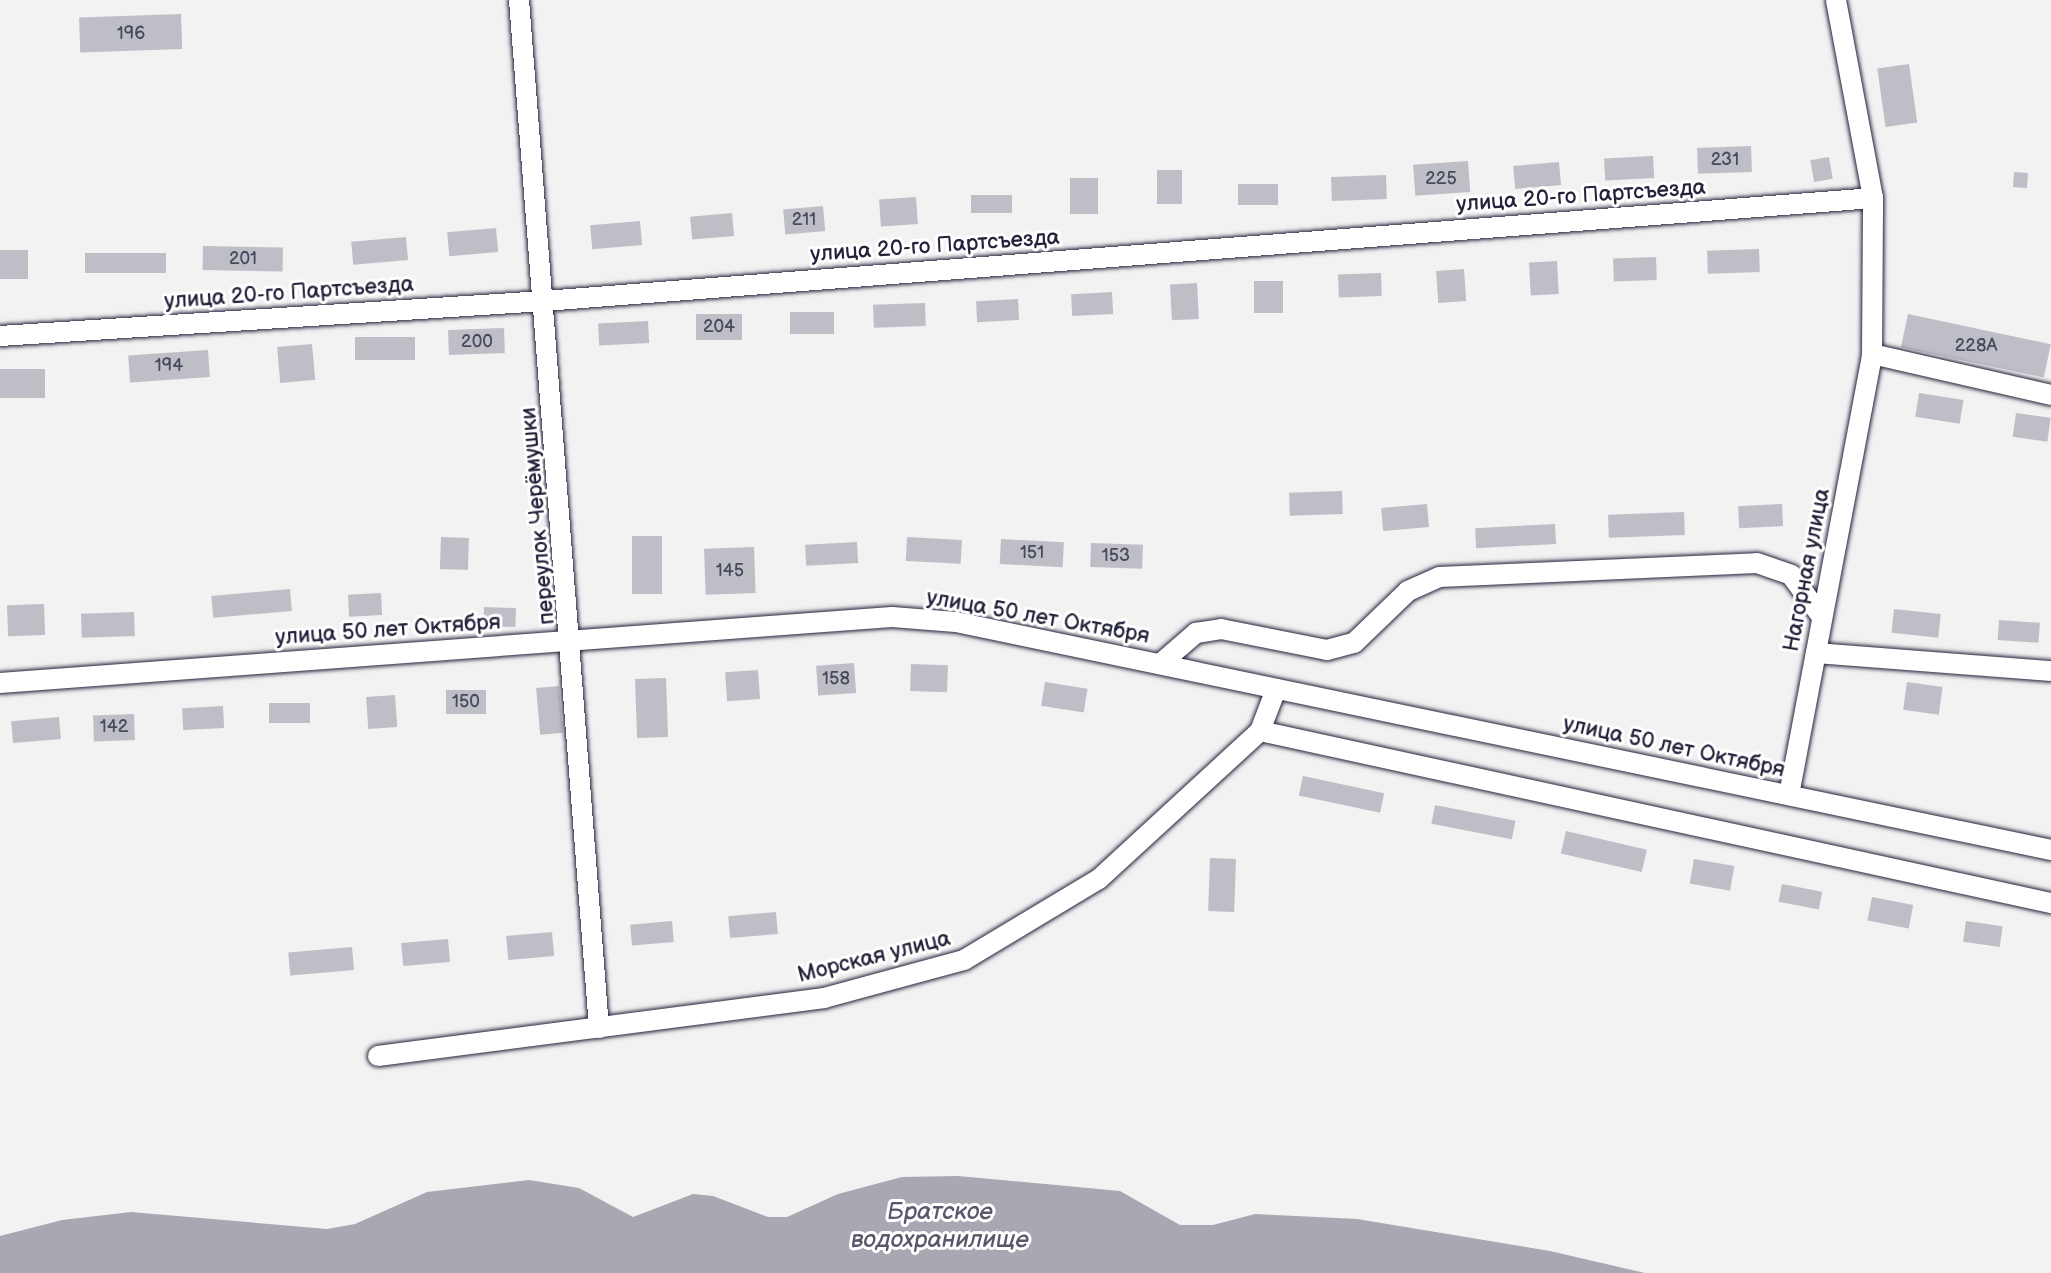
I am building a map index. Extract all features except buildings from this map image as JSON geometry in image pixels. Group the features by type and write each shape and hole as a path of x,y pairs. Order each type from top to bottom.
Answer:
{"street":[{"name":"переулок Черёмушки","path":"519,0 572,641 599,1028"},
{"name":"Нагорная улица","path":"1789,795 1872,354 1873,198 1836,0"},
{"name":"улица 20-го Партсъезда","path":"0,336 544,301 1873,198"},
{"path":"1872,354 2051,395"},
{"path":"1160,664 1196,633 1221,629 1327,650 1354,643 1408,591 1439,577 1757,563 1791,575 1822,617"},
{"name":"улица 50 лет Октября","path":"0,683 892,617 956,622 2051,850"},
{"path":"1816,653 2051,671"},
{"name":"Морская улица","path":"378,1056 824,998 964,960 1099,879 1260,731 1276,689"},
{"path":"1260,731 2051,903"}],"water":[{"name":"Братское водохранилище","path":"958,1176 1120,1191 1180,1225 1213,1225 1255,1214 1357,1219 1550,1251 1645,1273 0,1273 0,1236 62,1220 131,1212 327,1229 355,1224 427,1192 529,1180 579,1188 633,1217 693,1194 713,1196 768,1217 787,1217 838,1194 902,1177"}]}
